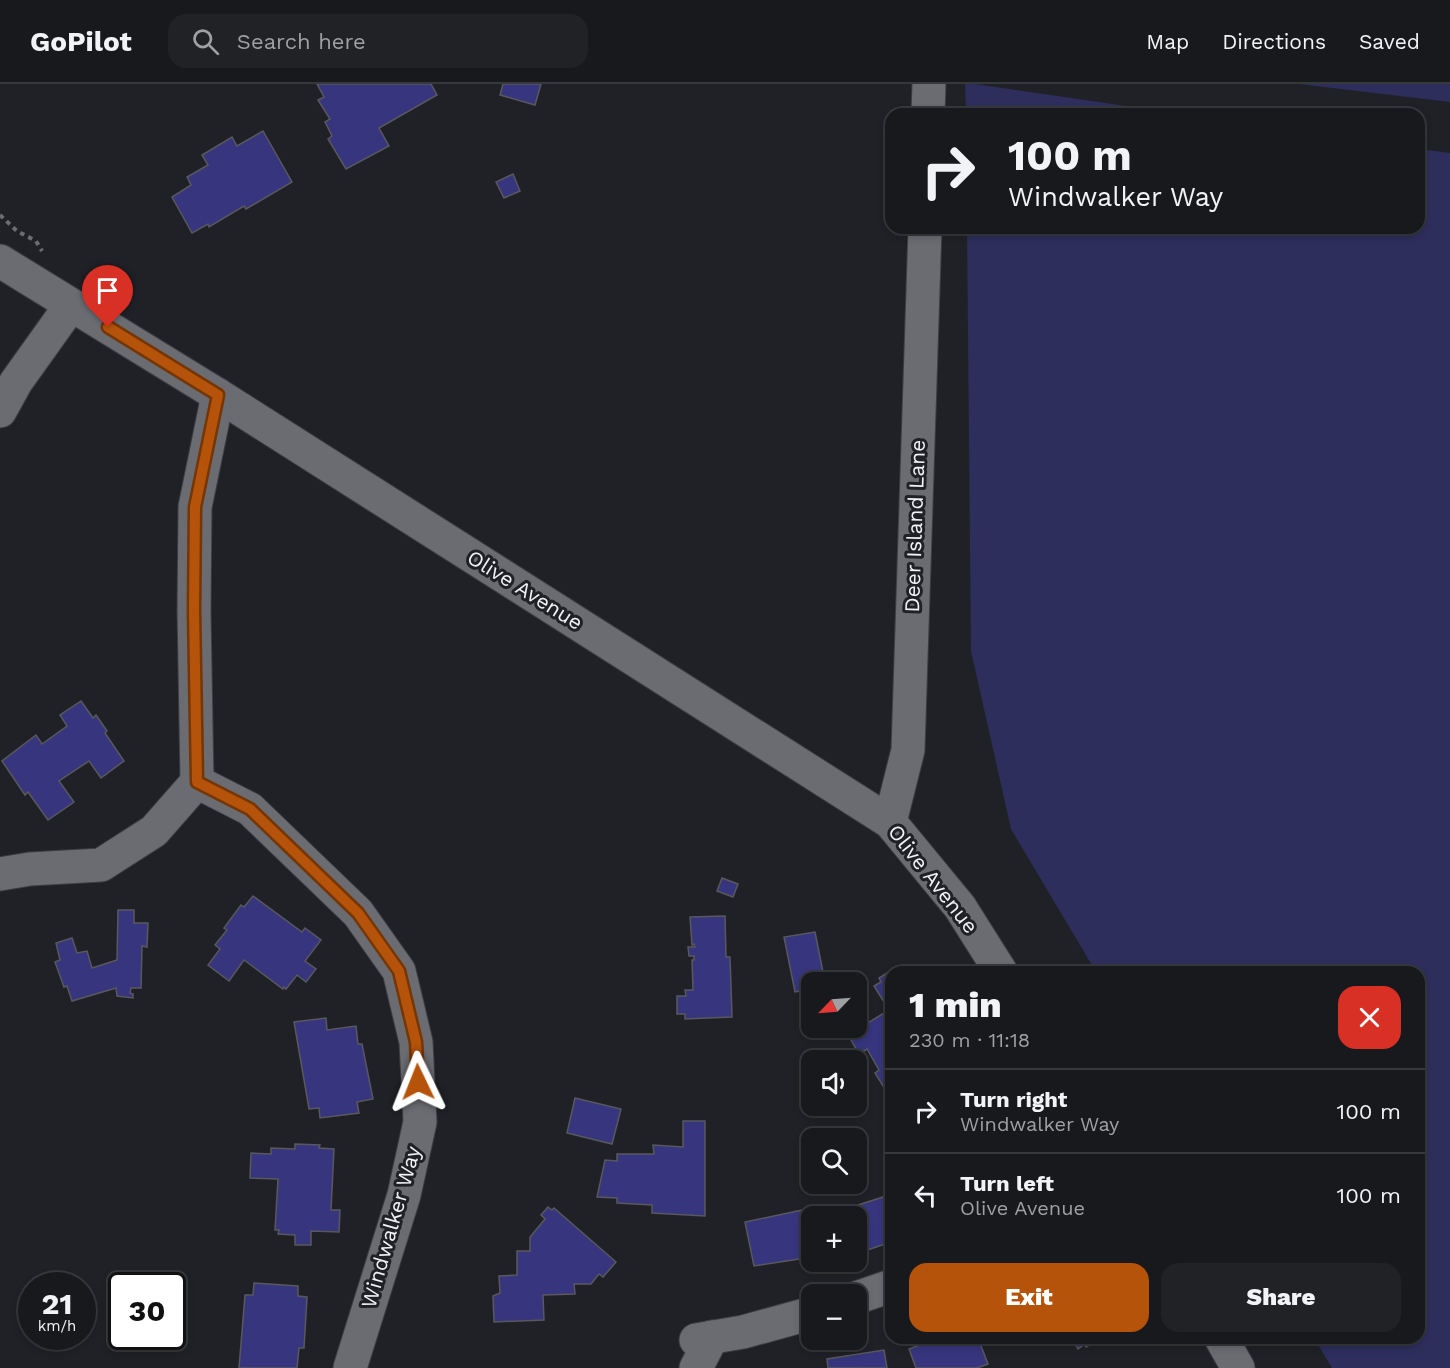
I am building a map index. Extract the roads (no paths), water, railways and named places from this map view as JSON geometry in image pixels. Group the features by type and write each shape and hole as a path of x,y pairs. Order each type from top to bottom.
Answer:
{"street":[{"path":"928,108 929,84"},
{"name":"Deer Island Lane","path":"890,822 908,750 924,234"},
{"name":"Olive Avenue","path":"0,262 218,395 890,822 960,907 997,966"},
{"path":"0,411 16,382 71,305"},
{"path":"0,874 30,869 101,865 154,831 197,782 195,507 218,395"},
{"name":"Windwalker Way","path":"197,782 250,809 358,913 399,971 416,1042 420,1122 404,1196 350,1368"},
{"path":"867,1294 885,1288"},
{"path":"701,1348 743,1332 801,1316"},
{"path":"1224,1344 1238,1368"}]}
